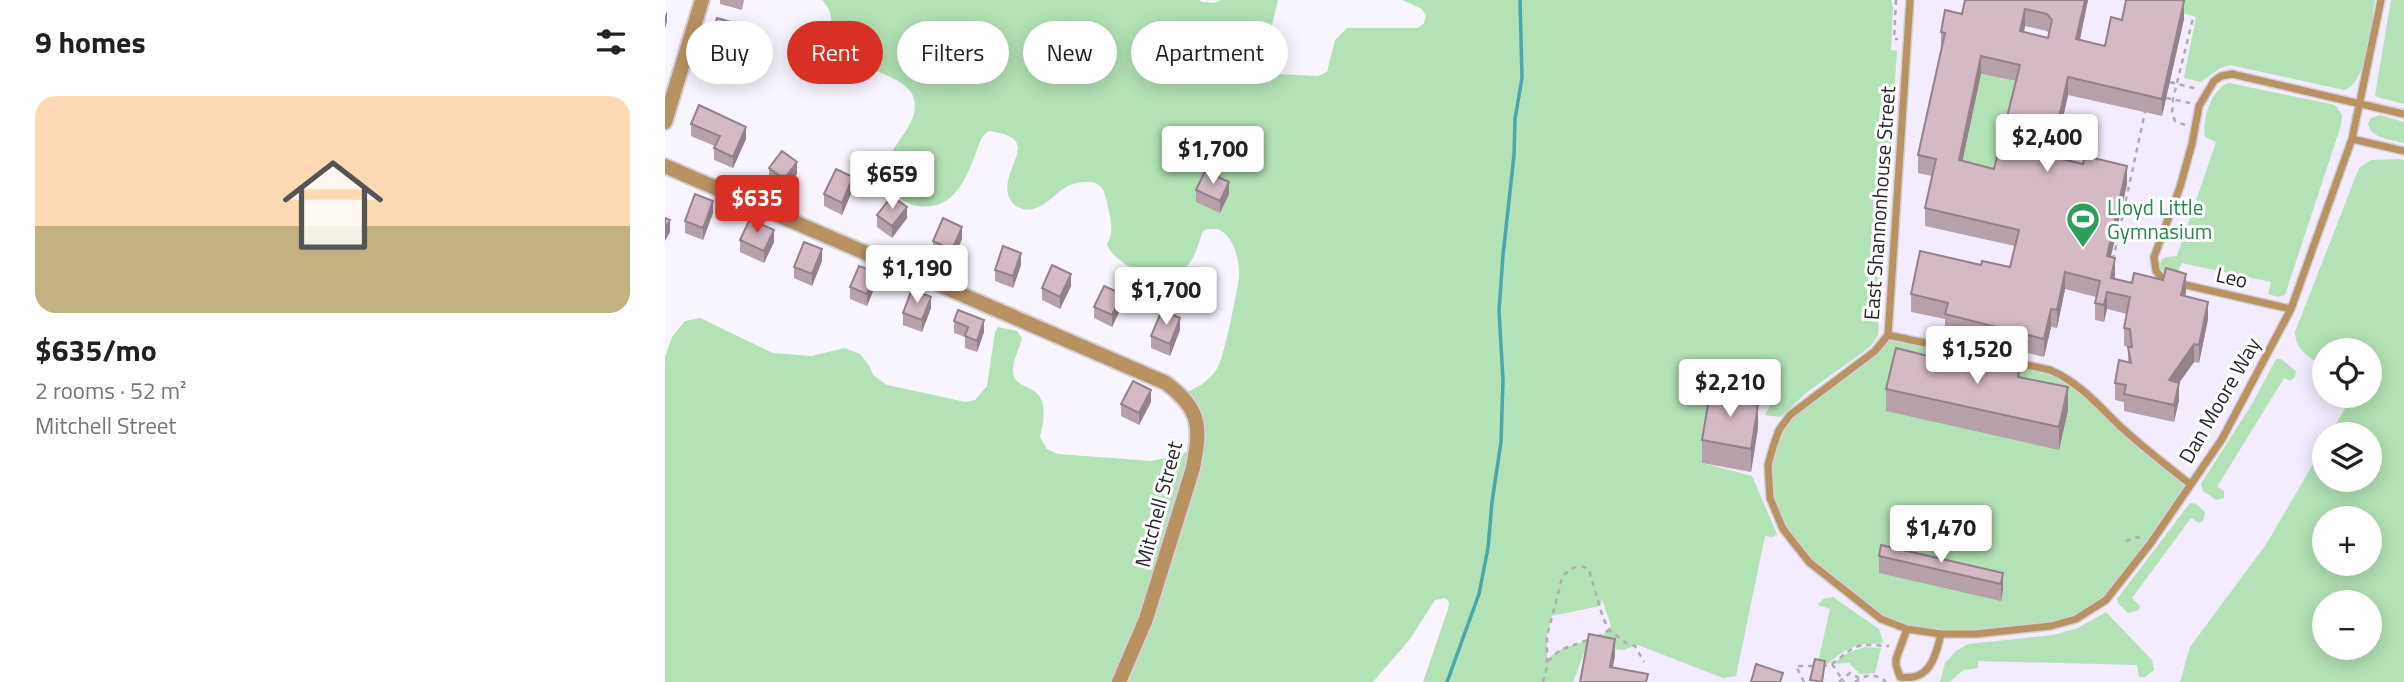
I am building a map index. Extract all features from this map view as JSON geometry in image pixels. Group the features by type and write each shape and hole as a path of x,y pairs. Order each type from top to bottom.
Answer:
{"street":[{"path":"665,122 702,0"},
{"name":"Mitchell Street","path":"665,166 1166,383 1191,406 1198,425 1193,468 1150,607 1119,682"}],"lane":[{"name":"East Shannonhouse Street","path":"1907,629 1881,619 1809,562 1783,529 1770,498 1768,466 1779,430 1790,415 1875,351 1888,335 1910,0"},
{"name":"Dan Moore Way","path":"1907,629 1941,634 1976,634 2025,630 2076,619 2106,600 2150,544 2222,439 2291,309 2351,139 2361,103 2381,0"},
{"path":"2195,127 2206,92 2221,76 2232,74 2404,114"},
{"name":"Leo","path":"2195,127 2180,187 2154,257 2156,271 2165,279 2291,309"},
{"path":"2351,139 2404,151"},
{"path":"1888,335 2050,370 2064,376 2190,484"},
{"path":"1907,629 1896,666 1900,677 1911,682 1927,677 1933,668 1941,634"}],"path":[{"path":"2193,18 2176,84 2172,113 2173,119 2195,127"},
{"path":"2170,82 2206,92"},
{"path":"2166,98 2200,105"},
{"path":"2112,260 2145,113"},
{"path":"2126,541 2137,537 2150,544"},
{"path":"1543,682 1547,662 1547,636 1562,578 1567,570 1579,566 1589,570 1609,630 1626,643 1635,646 1644,662"},
{"path":"1547,662 1560,650 1598,637 1609,630"},
{"path":"1804,682 1797,666 1832,664 1848,651 1861,645 1900,647"},
{"path":"1832,664 1842,681 1850,673 1857,680 1875,675 1886,682"}],"shaded area":[{"path":"1568,0 2404,0 2404,188 2300,349 2312,358 2312,408 2346,408 2337,422 2312,422 2312,466 2267,543 2191,647 2180,682 1494,682 1547,655 1547,636 1552,616 1600,606"}],"green space":[{"path":"822,0 1199,0 1214,3 1221,0 1278,0 1273,21 1131,21 1131,84 1288,84 1288,74 1318,76 1327,72 1335,40 1347,28 1418,28 1424,23 1426,16 1422,9 1402,0 1891,0 1891,50 1897,51 1878,335 1866,350 1806,393 1781,417 1765,415 1771,404 1769,401 1753,399 1750,416 1702,463 1752,476 1777,534 1773,537 1765,536 1736,676 1723,678 1638,645 1623,650 1589,647 1573,682 1423,682 1448,609 1449,602 1445,598 1435,600 1410,639 1373,682 665,682 665,357 672,337 685,321 700,318 773,353 811,356 845,348 860,354 873,375 887,385 966,402 975,400 987,386 998,327 1017,331 1022,338 1014,361 1014,375 1016,380 1038,394 1041,399 1044,413 1040,437 1047,449 1058,454 1151,461 1199,448 1185,393 1204,383 1215,372 1221,361 1227,337 1239,268 1235,250 1226,235 1220,230 1203,231 1193,258 1179,271 1150,276 1138,271 1118,259 1109,249 1107,244 1111,220 1105,196 1097,184 1084,182 1070,185 1036,208 1023,209 1014,204 1007,188 1018,148 1015,140 1006,135 988,131 982,137 963,181 945,201 934,205 913,205 895,193 889,183 888,161 910,124 915,104 912,94 902,84 1009,84 1009,21 897,21 897,80 883,74 883,21 831,21","holes":["1602,599 1611,626 1595,639 1566,647 1547,661 1547,636 1552,616 1600,606"]},
{"path":"2168,0 2375,0 2363,65 2352,85 2344,90 2230,65 2220,68 2201,82 2184,78 2196,17 2182,13"},
{"path":"2391,0 2404,0 2404,104 2375,95"},
{"path":"1981,74 2020,82 1994,186 1959,178"},
{"path":"2229,83 2335,105 2342,115 2285,295 2278,297 2268,294 2271,282 2182,263 2176,275 2160,268 2161,260 2177,256 2216,142 2205,137 2209,106 2217,91"},
{"path":"2380,115 2404,122 2404,143 2381,138 2373,132 2368,123 2371,118"},
{"path":"2371,160 2404,160 2404,682 2180,682 2190,647 2267,543 2312,466 2312,492 2382,492 2382,422 2337,422 2345,408 2382,408 2382,338 2312,338 2312,359 2301,349 2295,332 2359,168"},
{"path":"1888,335 2064,376 2190,484 2106,600 2076,619 2051,626 1941,634 1881,619 1809,562 1783,529 1770,498 1768,465 1773,447 1790,415 1875,351"},
{"path":"2276,359 2281,359 2296,371 2295,377 2290,381 2284,378 2217,487 2224,491 2224,498 2216,500 2203,491 2201,484 2252,404"},
{"path":"2190,503 2196,504 2205,512 2203,521 2199,523 2191,518 2132,598 2140,606 2139,610 2128,613 2117,599"},
{"path":"1833,597 1879,629 1883,641 1880,644 1865,644 1852,648 1827,664 1818,662 1830,609 1818,605 1823,599"},
{"path":"2106,612 2152,660 2154,670 2145,677 2139,677 2137,665 1978,661 1978,668 1963,670 1950,682 1940,682 1945,663 1956,651 1968,644 2053,635 2078,628"},
{"path":"1865,647 1881,648 1875,673 1860,674 1849,663 1833,664 1847,653"}],"building":[{"path":"1965,0 2085,0 2076,39 2105,46 2111,17 2122,20 2126,0 2184,1 2162,99 2068,77 2058,122 2052,121 2045,155 2083,164 2085,156 2127,166 2107,256 2115,258 2111,278 2132,283 2134,273 2163,280 2166,268 2186,274 2181,295 2208,302 2199,345 2194,344 2169,380 2179,383 2174,405 2124,394 2126,385 2115,383 2119,360 2131,363 2128,347 2132,347 2130,329 2124,328 2130,297 2107,292 2104,305 2095,303 2100,281 2065,272 2057,310 2051,309 2044,339 1945,314 1948,303 1911,294 1920,251 1981,265 1982,261 2010,267 2019,230 1925,208 1936,159 1918,155 1945,33 1941,32 1945,10 1962,14","holes":["2025,9 2047,14 2052,20 2048,38 2020,31","1981,56 2020,65 1994,169 1959,160"]},
{"path":"699,105 746,127 733,157 714,148 720,136 691,124"},
{"path":"782,151 797,162 784,179 769,168"},
{"path":"836,169 853,177 842,203 824,194"},
{"path":"1205,171 1229,182 1220,201 1196,190"},
{"path":"695,194 713,201 703,228 685,221"},
{"path":"892,196 907,207 892,226 877,215"},
{"path":"943,218 962,227 952,250 933,241"},
{"path":"750,219 774,230 764,251 740,240"},
{"path":"804,242 822,249 812,274 794,267"},
{"path":"1003,246 1021,253 1013,276 995,270"},
{"path":"1052,265 1071,274 1060,297 1042,288"},
{"path":"859,266 876,272 867,294 850,287"},
{"path":"1104,286 1122,294 1112,315 1094,307"},
{"path":"912,289 931,297 922,320 903,313"},
{"path":"958,310 984,320 977,341 965,336 968,327 954,321"},
{"path":"1162,310 1180,318 1170,344 1151,336"},
{"path":"1896,348 1948,361 1950,354 2001,364 2001,367 2019,371 2018,377 2068,387 2059,427 1886,389"},
{"path":"1133,381 1151,390 1139,413 1121,404"},
{"path":"1711,387 1745,392 1743,403 1758,405 1751,449 1702,440"},
{"path":"1881,545 2003,573 2001,584 1879,556"},
{"path":"1589,634 1615,639 1610,667 1648,674 1646,682 1580,682"},
{"path":"1815,659 1825,661 1822,682 1810,680"},
{"path":"1756,664 1783,673 1780,682 1751,682"}],"waterway":[{"path":"1447,682 1479,594 1488,548 1501,442 1503,380 1499,311 1515,119 1522,78 1520,0"}],"place":[{"name":"Lloyd Little Gymnasium","path":"2083,249"}]}
